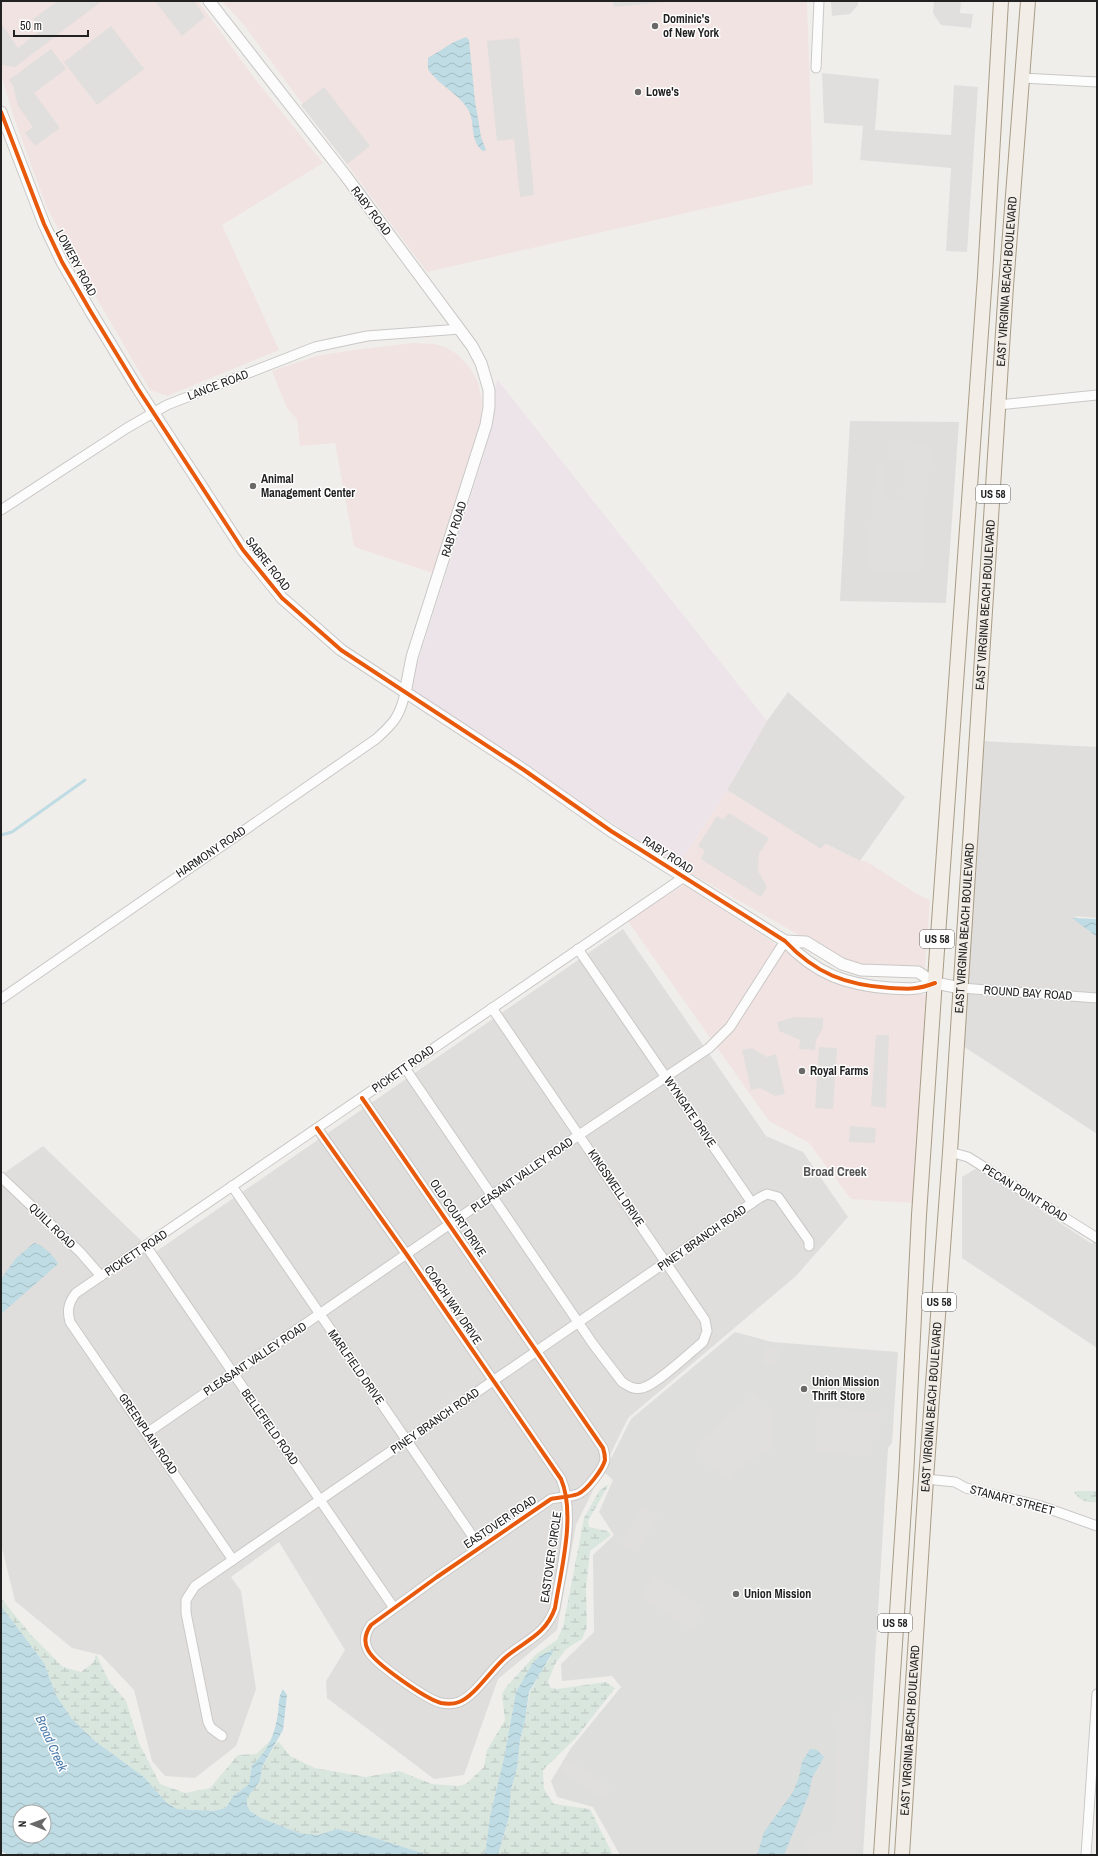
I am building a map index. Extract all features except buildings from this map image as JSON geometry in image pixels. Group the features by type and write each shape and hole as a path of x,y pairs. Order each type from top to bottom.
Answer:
{"main road":[{"path":"995,1 999,33"},
{"name":"EAST VIRGINIA BEACH BOULEVARD","path":"881,1855 935,983 985,276 1001,1"},
{"name":"EAST VIRGINIA BEACH BOULEVARD","path":"902,1855 926,1479 961,988 998,405 1028,1"}],"street":[{"name":"RABY ROAD","path":"209,1 345,176 460,329 481,363 489,390 489,407 481,444 412,657 405,693 524,770 611,831 785,941 801,958 846,982 862,986 918,989 935,983"},
{"path":"816,68 819,1"},
{"path":"1022,78 1097,82"},
{"name":"LOWERY ROAD","path":"1,112 27,184 62,262 153,412"},
{"name":"LANCE ROAD","path":"1,510 167,404 315,347 367,336 460,329"},
{"path":"998,405 1097,395"},
{"name":"SABRE ROAD","path":"153,412 243,550 272,587 311,625 341,650 405,693"},
{"name":"HARMONY ROAD","path":"1,999 376,739 397,719 405,693"},
{"name":"PICKETT ROAD","path":"68,1307 76,1294 101,1276 684,877"},
{"name":"RABY ROAD","path":"785,941 806,942 842,964 861,970 918,972 935,983"},
{"name":"PLEASANT VALLEY ROAD","path":"147,1433 579,1135 709,1048 730,1027 785,941"},
{"name":"WYNGATE DRIVE","path":"578,949 752,1203"},
{"name":"ROUND BAY ROAD","path":"935,983 961,988 1097,998"},
{"name":"KINGSWELL DRIVE","path":"492,1008 667,1263 705,1320 707,1326 706,1338 694,1349 650,1386 636,1389 627,1386 622,1382 579,1322"},
{"path":"405,1068 579,1322"},
{"name":"OLD COURT DRIVE","path":"362,1098 536,1351"},
{"name":"COACH WAY DRIVE","path":"317,1128 407,1255 560,1479 567,1496"},
{"name":"PECAN POINT ROAD","path":"950,1152 968,1157 1097,1238"},
{"name":"QUILL ROAD","path":"1,1177 80,1252 101,1276"},
{"name":"MARLFIELD DRIVE","path":"232,1186 480,1547"},
{"path":"752,1203 767,1194 778,1197 809,1241 809,1246"},
{"name":"PINEY BRANCH ROAD","path":"222,1736 211,1728 208,1722 185,1605 190,1591 195,1586 536,1351 667,1263 752,1203"},
{"name":"BELLEFIELD ROAD","path":"146,1246 394,1608"},
{"name":"GREENPLAIN ROAD","path":"68,1307 70,1322 233,1560"},
{"name":"EASTOVER ROAD","path":"366,1644 367,1631 371,1624 480,1547 551,1500 580,1494 587,1488 605,1461 603,1448 536,1351"},
{"name":"STANART STREET","path":"926,1479 955,1482 966,1488 1041,1506 1097,1526"},
{"name":"EASTOVER CIRCLE","path":"366,1644 371,1656 417,1692 441,1703 450,1704 467,1698 492,1669 507,1656 538,1634 552,1618 555,1608 568,1521 567,1496"},
{"path":"1086,1855 1097,1694"}],"shaded area":[{"path":"1,1 198,1 255,79 323,163 222,225 279,350 167,396 150,390 82,273 47,208 14,118 1,74"},
{"path":"58,1 102,1 15,67 2,65 1,23 18,48 40,31 33,19"},
{"path":"155,1 194,1 205,17 182,36"},
{"path":"222,1 807,1 813,184 427,272 244,25"},
{"path":"591,1 675,1 614,7 613,2"},
{"path":"831,1 858,1 858,5 850,14 832,16"},
{"path":"934,1 961,1 960,13 973,14 971,28 941,25 933,13"},
{"path":"111,26 144,69 97,105 64,62"},
{"path":"519,38 534,195 520,197 514,139 497,141 487,41"},
{"path":"51,49 66,69 34,93 60,128 35,146 25,133 33,127 18,106 13,85 9,80"},
{"path":"822,73 879,79 875,130 951,135 954,85 978,87 967,252 946,251 951,168 860,160 863,126 824,123"},
{"path":"324,87 370,146 347,164 301,105"},
{"path":"413,343 434,344 445,347 457,354 470,368 478,382 482,402 481,419 433,573 354,546 335,443 300,446 297,419 287,408 272,371 316,356"},
{"path":"497,379 767,721 727,790 678,866 409,690 485,451"},
{"path":"850,421 959,422 946,603 840,601"},
{"path":"931,446 921,572 873,572 868,566 875,464 886,464 884,499 902,501 906,459 887,458 888,447"},
{"path":"788,692 905,797 860,861 826,844 822,850 727,790 767,721"},
{"path":"982,741 1097,747 1097,918 1073,916 1097,926 1097,1134 963,1046"},
{"path":"727,790 821,849 825,844 860,861 866,861 917,894 930,900 925,968 872,969 841,959 678,866"},
{"path":"729,813 769,838 759,854 758,871 767,887 761,897 701,859 705,851 698,846 717,816 723,820"},
{"path":"684,885 785,950 856,989 930,995 912,1203 851,1199 809,1143 769,1121 627,920"},
{"path":"623,929 766,1136 803,1152 848,1217 796,1276 628,1418 576,1525 557,1630 498,1679 464,1775 434,1779 327,1698 326,1681 345,1650 279,1542 231,1577 241,1591 256,1689 236,1746 195,1778 165,1776 152,1761 134,1690 101,1655 72,1648 15,1601 1,1544 1,1175 43,1146 154,1253"},
{"path":"795,1017 823,1018 823,1028 816,1040 815,1050 799,1049 800,1040 779,1031 777,1022"},
{"path":"876,1035 889,1035 886,1108 871,1106"},
{"path":"819,1047 837,1048 833,1109 815,1108"},
{"path":"752,1048 767,1057 776,1054 785,1094 775,1096 760,1088 751,1090 742,1050"},
{"path":"850,1126 876,1128 875,1143 849,1142"},
{"path":"977,1168 1092,1244 1097,1235 1097,1348 962,1258 962,1177"},
{"name":"Union Mission","path":"735,1332 772,1342 898,1352 892,1443 888,1448 863,1855 620,1855 593,1807 557,1797 551,1781 571,1748 621,1687 612,1676 562,1681 561,1664 594,1632 593,1555 614,1535 599,1512 613,1480 604,1472 631,1419"},
{"path":"764,1347 778,1348 777,1365 763,1365"},
{"path":"754,1394 765,1408 774,1409 771,1452 765,1451 735,1471 730,1479 705,1463 697,1453 698,1442"},
{"path":"818,1408 882,1411 880,1440 872,1440 871,1456 815,1453"},
{"path":"643,1507 659,1517 636,1553 620,1543"},
{"path":"654,1575 705,1609 691,1630 640,1596"},
{"path":"840,1701 867,1703 858,1855 805,1855 806,1838 832,1839"},
{"path":"568,1759 611,1787 603,1799 560,1771"}],"green space":[{"path":"609,1484 588,1521 589,1527 607,1531 611,1535 590,1551 586,1589 587,1627 582,1639 566,1649 555,1664 548,1682 551,1688 557,1689 606,1682 615,1688 575,1739 543,1770 544,1789 554,1804 590,1809 613,1855 498,1855 509,1817 511,1789 517,1768 520,1740 530,1692 543,1668 551,1657 532,1664 516,1692 504,1758 490,1816 485,1855 428,1855 369,1836 337,1829 318,1835 299,1833 261,1818 250,1811 247,1805 247,1798 260,1781 262,1767 278,1741 290,1756 315,1768 366,1777 399,1771 432,1784 458,1786 466,1784 484,1767 487,1750 505,1720 502,1694 507,1686 536,1654 557,1640 563,1627 584,1518 599,1491"},
{"path":"1097,1491 1097,1502 1086,1502 1079,1498 1074,1492"},
{"path":"1,1598 31,1635 63,1667 81,1672 94,1662 96,1654 109,1681 126,1701 139,1743 160,1784 185,1793 210,1788 238,1755 256,1754 272,1739 263,1756 252,1765 249,1784 233,1796 226,1808 213,1811 177,1809 166,1802 144,1777 95,1741 71,1718 56,1695 44,1663 1,1606"}],"water":[{"path":"466,37 469,40 475,101 481,137 486,150 483,151 476,143 474,138 471,116 465,105 455,94 437,80 428,69 428,58 454,42"},
{"path":"1072,918 1097,919 1097,937 1096,936"},
{"path":"34,1243 48,1251 58,1264 1,1314 1,1279 16,1258"},
{"path":"1,1606 44,1663 56,1695 71,1718 95,1741 144,1777 166,1802 177,1809 213,1811 226,1808 233,1796 249,1784 252,1765 258,1760 273,1735 277,1721 279,1698 283,1689 287,1695 283,1730 262,1767 260,1781 247,1798 247,1805 250,1811 261,1818 299,1833 318,1835 337,1829 369,1836 428,1855 9,1855 1,1851"},
{"path":"554,1650 529,1692 525,1720 520,1740 517,1768 511,1789 509,1817 498,1855 485,1855 490,1816 504,1758 516,1692 532,1664 541,1655"},
{"path":"810,1749 817,1750 824,1757 812,1778 809,1794 784,1855 757,1855 764,1832 793,1792 799,1777 802,1762"}],"waterway":[{"path":"1,835 12,832 85,780"}],"cycle path":[{"path":"1,112 44,224 62,262 138,389 243,550 282,598 341,650 524,770 611,831 785,941 808,962 820,970 846,981 890,988 903,989 923,987 935,983"},
{"path":"317,1128 407,1255 561,1479 565,1493 567,1509 566,1542 555,1608 551,1617 547,1624 535,1636 501,1661 471,1694 457,1703 441,1703 424,1695 401,1680 380,1663 372,1656 366,1647 366,1637 369,1628 437,1577 551,1499 554,1498 558,1498 565,1497 568,1496 572,1496 582,1492 601,1469 604,1464 605,1455 603,1448 362,1098"}],"place":[{"name":"Dominic's of New York","path":"655,26"},
{"name":"Lowe's","path":"638,92"},
{"name":"Animal Management Center","path":"253,486"},
{"name":"Royal Farms","path":"802,1071"},
{"name":"Union Mission Thrift Store","path":"804,1389"},
{"name":"Union Mission","path":"736,1594"}],"district":[{"name":"Broad Creek","path":"835,1171"}]}
